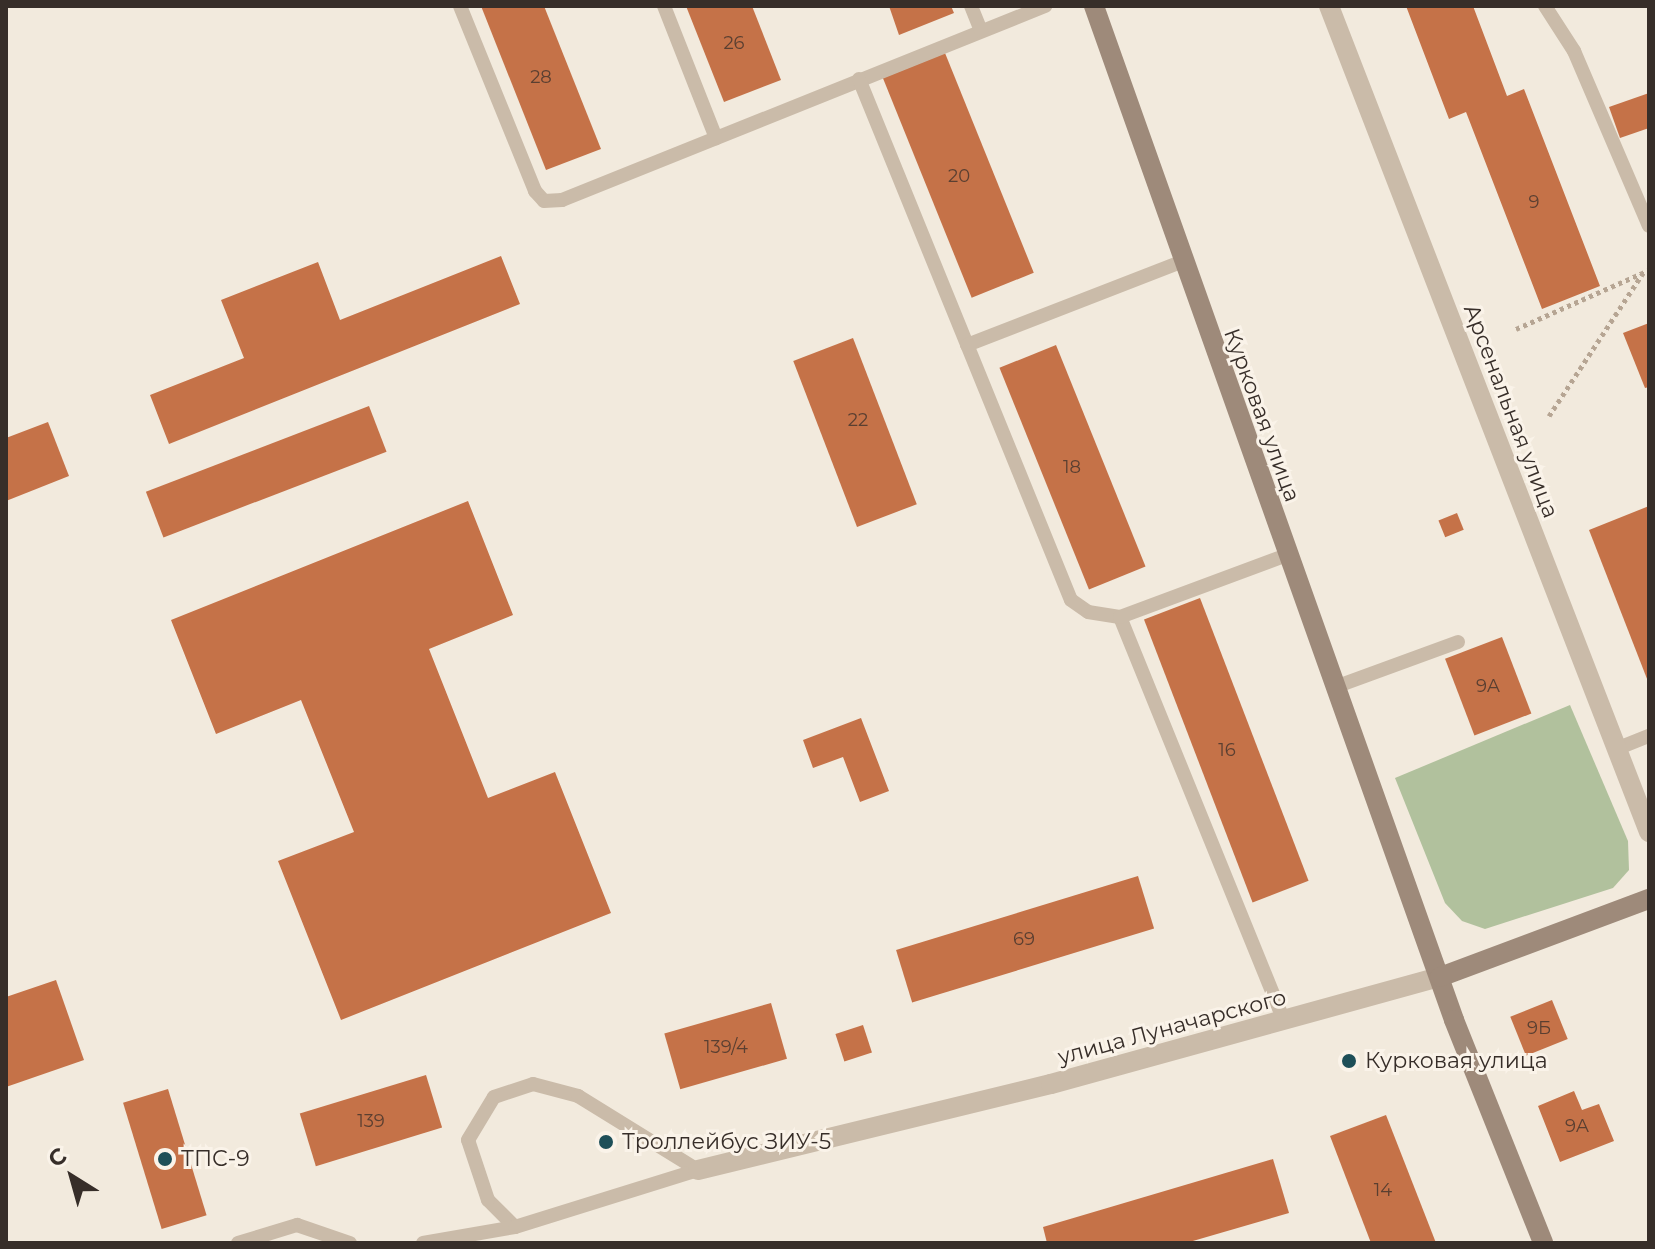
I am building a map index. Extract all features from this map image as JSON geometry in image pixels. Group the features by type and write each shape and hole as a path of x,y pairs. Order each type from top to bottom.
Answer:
{"street":[{"name":"Курковая улица","path":"1094,6 1181,262 1440,977 1543,1243"},
{"name":"Арсенальная улица","path":"1329,6 1649,832"},
{"name":"улица Луначарского","path":"698,1170 1284,1021 1440,977 1649,899"}],"lane":[{"path":"460,6 535,191 544,201 562,200 1045,6"},
{"path":"664,6 716,138"},
{"path":"971,6 981,31"},
{"path":"1545,6 1574,51 1649,226"},
{"path":"859,79 1071,600 1088,612 1120,617 1287,555"},
{"path":"967,345 1181,262"},
{"path":"1120,617 1284,1021"},
{"path":"1335,687 1458,642"},
{"path":"1616,749 1649,736"},
{"path":"515,1227 488,1200 468,1140 494,1097 533,1084 578,1096 698,1170"},
{"path":"423,1243 515,1227 698,1170"},
{"path":"238,1243 297,1225 350,1243"}],"path":[{"path":"1516,329 1646,271"},
{"path":"1549,416 1646,271"}],"green space":[{"path":"1570,705 1628,841 1629,870 1613,888 1485,929 1462,921 1445,903 1395,778"}],"building":[{"path":"481,6 544,6 601,149 546,170"},
{"path":"686,6 752,6 781,80 724,102"},
{"path":"889,6 951,6 954,13 899,35"},
{"path":"1406,6 1473,6 1507,96 1524,89 1600,286 1542,309 1466,112 1449,119"},
{"path":"945,53 1034,273 972,298 883,78"},
{"path":"1649,93 1649,128 1620,138 1609,107"},
{"path":"501,256 520,304 169,444 150,395 244,358 221,300 318,262 340,320"},
{"path":"1649,323 1649,387 1645,388 1623,333"},
{"path":"853,338 917,504 857,527 793,361"},
{"path":"1056,345 1146,567 1089,589 999,368"},
{"path":"369,406 387,452 163,537 146,492"},
{"path":"48,422 69,476 6,501 6,438"},
{"path":"468,501 513,615 429,649 488,798 555,772 611,913 341,1020 278,861 354,832 301,700 216,734 171,620"},
{"path":"1649,506 1649,684 1589,530"},
{"path":"1457,513 1464,530 1445,537 1438,520"},
{"path":"1200,598 1309,881 1253,902 1144,620"},
{"path":"1502,637 1531,714 1474,735 1445,659"},
{"path":"861,718 889,791 860,802 843,757 813,768 803,740"},
{"path":"1138,876 1154,929 912,1003 896,950"},
{"path":"56,980 84,1060 6,1087 6,997"},
{"path":"1552,1000 1568,1039 1526,1056 1510,1017"},
{"path":"771,1003 787,1059 680,1089 664,1034"},
{"path":"863,1025 872,1053 844,1062 835,1034"},
{"path":"426,1075 442,1128 316,1166 300,1114"},
{"name":"ТПС-9","path":"168,1089 207,1215 162,1229 123,1103"},
{"path":"1574,1091 1582,1110 1599,1104 1614,1141 1560,1162 1538,1106"},
{"path":"1386,1115 1436,1243 1371,1243 1330,1136"},
{"path":"1273,1159 1289,1213 1186,1243 1047,1243 1043,1227"}],"place":[{"name":"Курковая улица","path":"1349,1061"},
{"name":"Троллейбус ЗИУ-5","path":"606,1142"},
{"name":"ТПС-9","path":"165,1159"}]}
